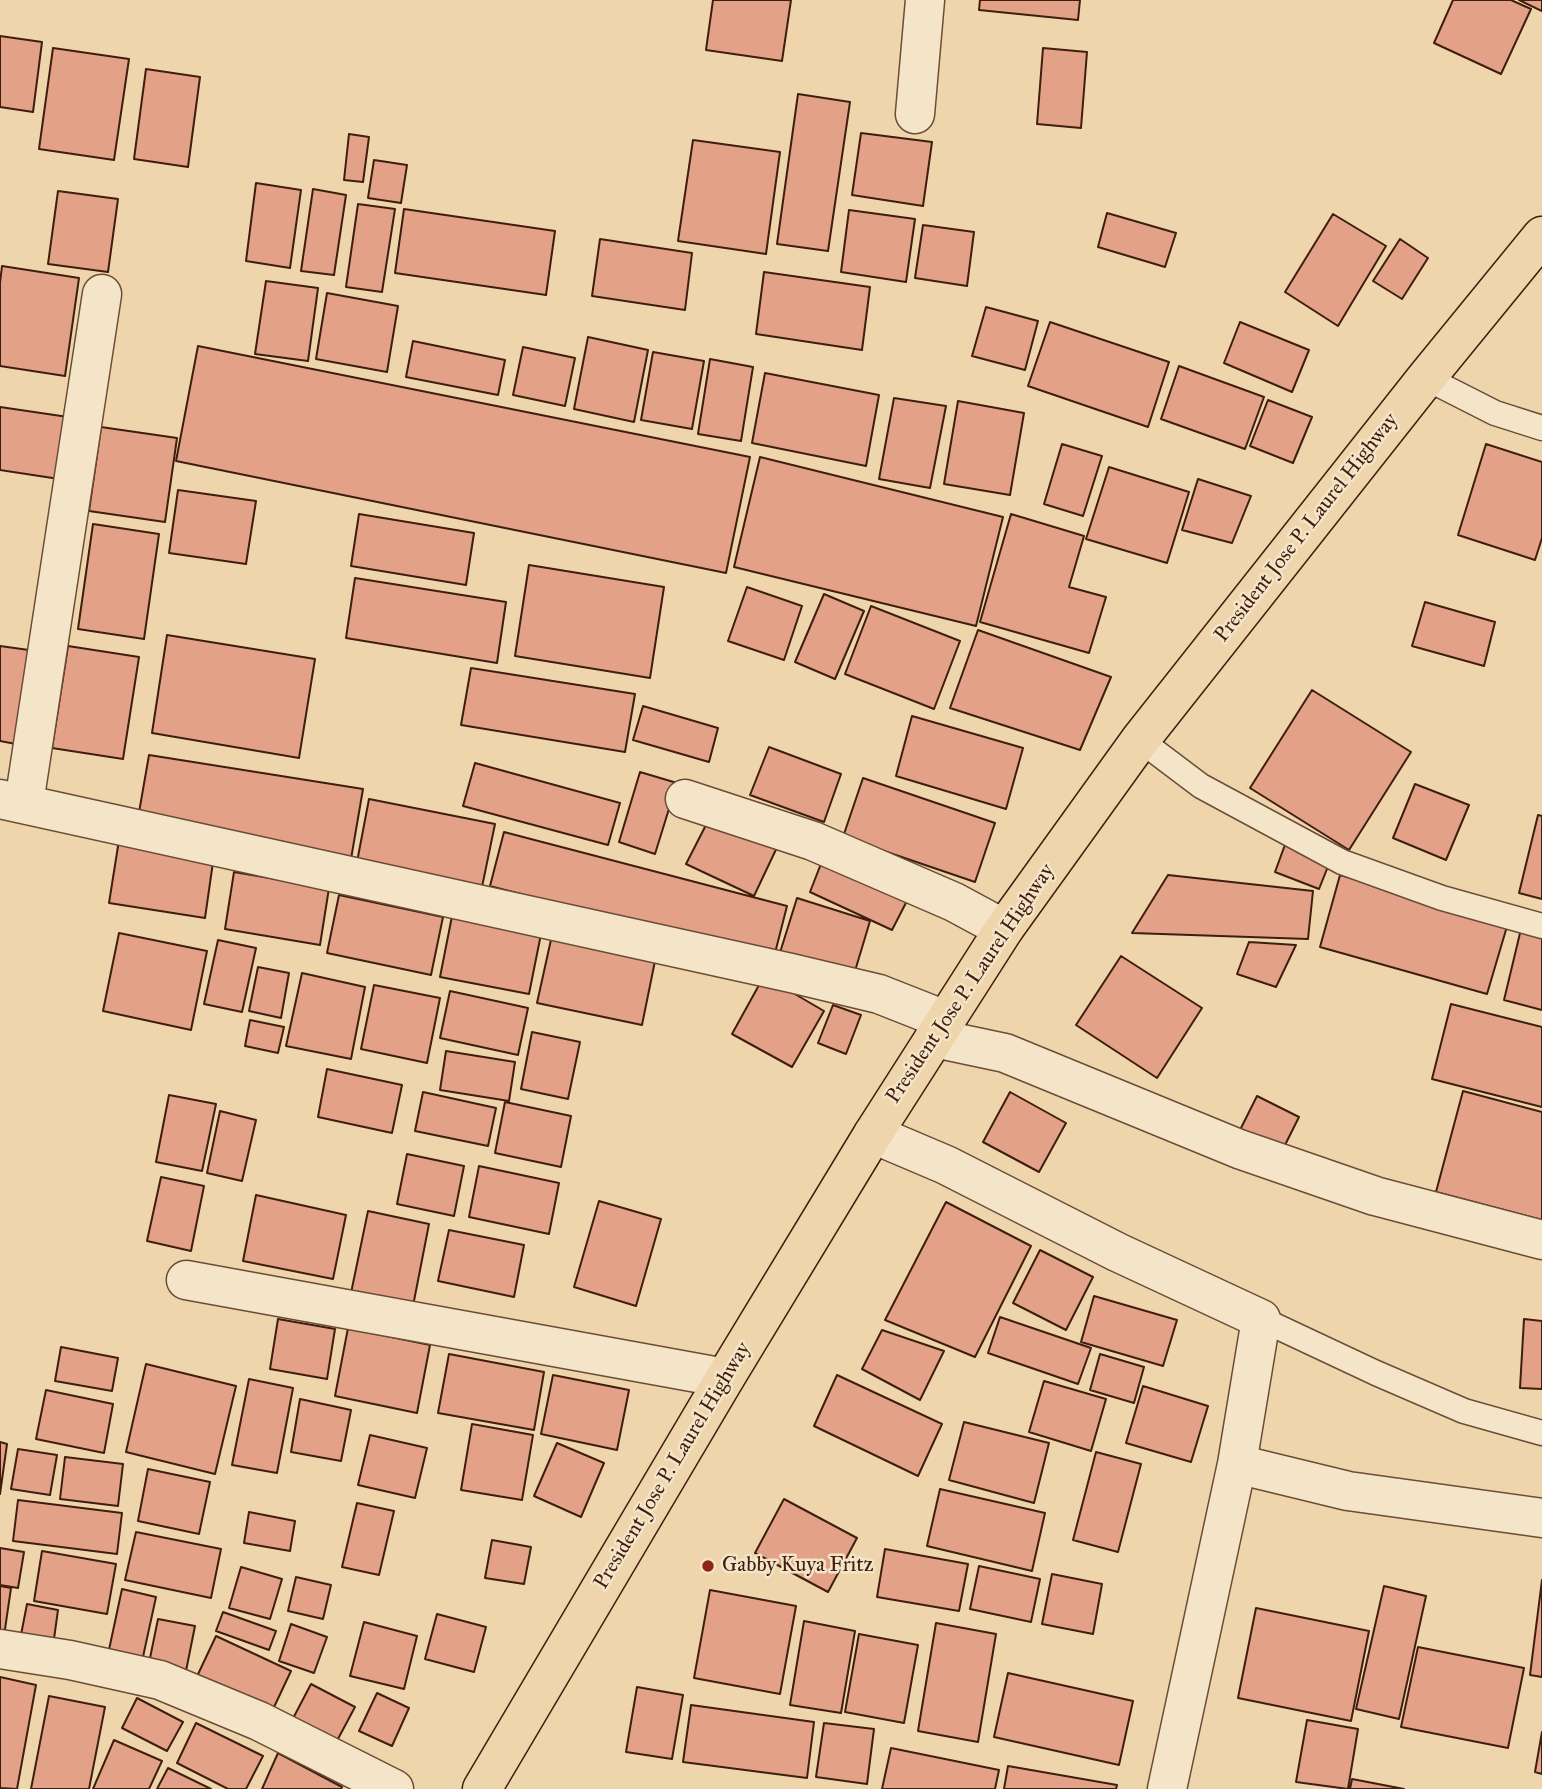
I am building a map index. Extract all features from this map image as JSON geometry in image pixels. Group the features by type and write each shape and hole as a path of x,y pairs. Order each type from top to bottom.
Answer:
{"main road":[{"name":"President Jose P. Laurel Highway","path":"482,1789 873,1134 1004,929 1140,740 1426,378 1542,236"}],"street":[{"path":"915,114 925,0"},
{"path":"102,294 6,801 791,972 878,994 939,1029 1239,1149 1376,1196 1542,1240"},
{"path":"685,799 825,846 954,902 1004,929"},
{"path":"873,1134 946,1165 1117,1252 1261,1319 1237,1464 1167,1789"},
{"path":"186,1280 725,1378"},
{"path":"1237,1464 1348,1491 1542,1518"},
{"path":"0,1649 70,1660 160,1680 259,1721 394,1789"}],"lane":[{"path":"1426,378 1495,413 1542,428"},
{"path":"1140,740 1201,786 1342,862 1442,898 1542,926"},
{"path":"1261,1319 1464,1411 1542,1433"}],"building":[{"path":"713,0 791,0 782,61 706,50"},
{"path":"980,0 1080,0 1078,20 979,10"},
{"path":"1453,0 1511,0 1531,9 1501,74 1434,43"},
{"path":"1519,0 1542,0 1542,11"},
{"path":"0,36 42,42 33,112 0,107"},
{"path":"53,48 129,59 114,160 39,149"},
{"path":"1043,48 1087,52 1081,128 1037,124"},
{"path":"146,69 200,77 188,167 134,159"},
{"path":"798,94 850,102 828,251 777,244"},
{"path":"861,133 932,142 923,206 852,195"},
{"path":"349,134 369,137 363,182 344,180"},
{"path":"693,140 780,152 766,254 678,241"},
{"path":"374,160 407,165 401,203 368,198"},
{"path":"256,183 301,190 290,268 246,261"},
{"path":"313,189 346,195 334,275 301,271"},
{"path":"58,191 118,199 108,272 48,264"},
{"path":"358,204 395,209 382,292 346,287"},
{"path":"404,209 555,231 546,295 395,273"},
{"path":"849,210 915,219 906,282 841,272"},
{"path":"1107,213 1176,233 1165,267 1098,247"},
{"path":"1333,214 1386,246 1338,326 1285,292"},
{"path":"923,225 974,232 967,286 915,278"},
{"path":"600,239 692,253 685,310 592,296"},
{"path":"1400,239 1428,258 1402,299 1373,281"},
{"path":"2,266 79,278 65,376 0,366"},
{"path":"764,272 870,287 862,350 756,334"},
{"path":"266,281 318,288 308,361 255,354"},
{"path":"327,293 398,306 387,372 316,359"},
{"path":"986,307 1038,321 1025,370 972,356"},
{"path":"1050,322 1169,362 1148,427 1028,386"},
{"path":"1240,322 1309,350 1292,392 1224,363"},
{"path":"588,337 648,350 634,422 574,409"},
{"path":"413,341 505,360 498,395 406,377"},
{"path":"198,346 750,457 726,573 176,461"},
{"path":"523,347 575,358 565,406 513,395"},
{"path":"653,352 704,361 692,429 641,420"},
{"path":"710,359 753,367 741,441 698,434"},
{"path":"1179,366 1264,397 1245,449 1161,419"},
{"path":"765,373 879,395 866,466 752,443"},
{"path":"894,398 946,406 930,488 879,479"},
{"path":"1268,400 1312,417 1293,463 1250,446"},
{"path":"958,401 1024,413 1010,495 944,484"},
{"path":"0,407 68,417 59,479 0,470"},
{"path":"101,427 177,438 165,522 89,511"},
{"path":"1062,444 1102,456 1083,516 1044,504"},
{"path":"1486,444 1542,462 1542,538 1535,560 1458,535"},
{"path":"760,457 1003,517 976,626 734,567"},
{"path":"1109,467 1189,492 1167,563 1086,539"},
{"path":"1198,479 1251,496 1232,543 1182,530"},
{"path":"178,490 256,501 246,564 169,553"},
{"path":"359,514 474,533 466,585 351,566"},
{"path":"1011,514 1084,536 1069,587 1106,597 1089,653 980,622"},
{"path":"93,524 159,534 144,639 78,629"},
{"path":"529,565 664,587 650,678 515,656"},
{"path":"355,578 506,602 497,663 346,638"},
{"path":"747,587 802,606 784,660 728,641"},
{"path":"824,594 864,611 835,679 795,662"},
{"path":"1425,602 1495,622 1484,666 1412,646"},
{"path":"871,606 960,641 934,709 845,674"},
{"path":"978,630 1111,677 1080,750 950,708"},
{"path":"167,635 315,659 299,758 152,733"},
{"path":"0,646 36,651 21,745 0,741"},
{"path":"68,646 139,657 123,759 52,748"},
{"path":"471,668 635,694 625,752 461,725"},
{"path":"1312,690 1411,752 1349,850 1250,788"},
{"path":"643,706 718,728 709,762 633,740"},
{"path":"912,716 1023,748 1006,809 896,776"},
{"path":"769,747 841,774 824,822 750,795"},
{"path":"149,755 363,789 351,859 137,824"},
{"path":"475,763 620,803 608,845 463,806"},
{"path":"640,772 677,783 655,854 619,842"},
{"path":"863,778 995,823 975,882 843,837"},
{"path":"1415,784 1469,805 1446,860 1393,838"},
{"path":"369,799 495,824 482,887 357,862"},
{"path":"1538,815 1542,816 1542,899 1519,893"},
{"path":"708,821 780,841 754,896 686,864"},
{"path":"504,832 787,906 773,961 490,886"},
{"path":"119,840 214,855 205,918 109,903"},
{"path":"1286,842 1331,859 1319,889 1275,872"},
{"path":"824,856 911,893 892,930 810,892"},
{"path":"234,872 329,888 320,945 225,929"},
{"path":"1168,875 1313,891 1308,939 1132,933"},
{"path":"1340,875 1508,923 1487,994 1320,947"},
{"path":"339,895 443,917 431,975 327,953"},
{"path":"797,898 870,921 852,981 778,959"},
{"path":"453,911 542,929 529,994 440,977"},
{"path":"1521,929 1542,935 1542,1010 1504,1000"},
{"path":"119,933 207,951 191,1030 103,1011"},
{"path":"552,935 656,956 642,1025 537,1003"},
{"path":"218,940 256,948 242,1012 204,1004"},
{"path":"1249,942 1296,945 1276,987 1237,974"},
{"path":"1121,956 1202,1008 1157,1078 1076,1025"},
{"path":"258,967 289,973 281,1018 249,1011"},
{"path":"302,973 365,987 351,1059 286,1046"},
{"path":"764,976 824,1011 792,1067 732,1034"},
{"path":"374,985 440,998 427,1063 361,1049"},
{"path":"450,991 528,1008 518,1055 440,1038"},
{"path":"1451,1004 1542,1027 1542,1107 1432,1079"},
{"path":"833,1005 861,1015 846,1054 818,1043"},
{"path":"250,1020 284,1027 278,1053 245,1046"},
{"path":"532,1032 580,1042 568,1099 521,1089"},
{"path":"446,1051 515,1062 509,1101 440,1090"},
{"path":"327,1069 402,1085 392,1133 318,1117"},
{"path":"1463,1091 1542,1112 1542,1220 1436,1192"},
{"path":"423,1092 496,1108 488,1146 415,1131"},
{"path":"1010,1092 1066,1123 1039,1172 983,1142"},
{"path":"169,1095 216,1104 202,1171 156,1162"},
{"path":"1257,1096 1299,1117 1282,1151 1240,1130"},
{"path":"505,1102 571,1116 561,1167 495,1153"},
{"path":"220,1111 256,1120 242,1181 207,1173"},
{"path":"407,1154 464,1166 454,1216 397,1204"},
{"path":"479,1166 559,1183 549,1234 469,1217"},
{"path":"161,1177 204,1186 191,1251 147,1241"},
{"path":"256,1195 346,1215 333,1279 243,1261"},
{"path":"599,1201 661,1219 636,1306 574,1287"},
{"path":"946,1202 1031,1246 975,1357 885,1320"},
{"path":"368,1211 429,1224 413,1306 351,1293"},
{"path":"449,1230 524,1245 514,1297 438,1281"},
{"path":"1040,1250 1093,1277 1066,1330 1013,1303"},
{"path":"1094,1296 1177,1320 1163,1366 1081,1342"},
{"path":"1000,1317 1091,1348 1078,1384 988,1353"},
{"path":"278,1319 335,1329 327,1379 270,1369"},
{"path":"1524,1319 1542,1321 1542,1389 1520,1388"},
{"path":"348,1328 430,1345 417,1413 335,1396"},
{"path":"882,1330 944,1351 920,1400 862,1369"},
{"path":"61,1347 118,1358 112,1391 55,1381"},
{"path":"449,1354 544,1372 534,1430 438,1413"},
{"path":"1100,1354 1144,1367 1134,1403 1090,1390"},
{"path":"146,1364 236,1386 215,1474 126,1452"},
{"path":"553,1375 629,1390 617,1450 541,1434"},
{"path":"837,1375 942,1424 918,1476 814,1426"},
{"path":"249,1379 293,1388 277,1473 232,1465"},
{"path":"1044,1381 1106,1399 1091,1451 1029,1432"},
{"path":"1143,1386 1208,1406 1191,1462 1126,1443"},
{"path":"46,1390 113,1404 104,1453 36,1439"},
{"path":"300,1399 351,1410 341,1461 291,1452"},
{"path":"964,1422 1049,1443 1034,1503 949,1480"},
{"path":"472,1424 533,1435 522,1500 461,1490"},
{"path":"370,1435 427,1448 415,1498 358,1485"},
{"path":"0,1442 7,1444 0,1494"},
{"path":"557,1443 604,1463 581,1517 534,1496"},
{"path":"18,1449 57,1455 50,1495 11,1489"},
{"path":"1096,1452 1141,1464 1118,1552 1073,1540"},
{"path":"65,1457 123,1464 118,1506 60,1499"},
{"path":"148,1469 210,1482 199,1534 138,1521"},
{"path":"940,1489 1045,1513 1032,1571 927,1546"},
{"path":"784,1499 857,1538 828,1592 755,1553"},
{"path":"18,1500 122,1513 117,1554 13,1541"},
{"path":"357,1503 394,1511 379,1575 342,1567"},
{"path":"249,1512 295,1521 290,1551 244,1543"},
{"path":"136,1532 221,1549 211,1598 125,1580"},
{"path":"492,1540 531,1547 524,1584 485,1578"},
{"path":"0,1548 24,1552 18,1588 0,1585"},
{"path":"885,1549 968,1564 959,1611 877,1597"},
{"path":"42,1551 116,1564 107,1614 34,1601"},
{"path":"979,1566 1040,1579 1031,1622 970,1609"},
{"path":"241,1567 282,1579 270,1619 229,1608"},
{"path":"1052,1574 1102,1584 1093,1634 1042,1624"},
{"path":"296,1577 331,1585 323,1619 288,1611"},
{"path":"1542,1580 1542,1677 1530,1675"},
{"path":"0,1586 11,1588 3,1643 0,1642"},
{"path":"1384,1586 1426,1596 1399,1719 1356,1709"},
{"path":"122,1589 156,1597 141,1666 107,1659"},
{"path":"710,1590 796,1606 780,1694 694,1678"},
{"path":"27,1604 58,1610 53,1646 20,1640"},
{"path":"1256,1608 1369,1631 1351,1721 1238,1698"},
{"path":"223,1612 276,1631 269,1650 216,1631"},
{"path":"437,1614 486,1627 474,1672 425,1659"},
{"path":"158,1619 195,1626 186,1671 149,1663"},
{"path":"804,1621 855,1631 841,1713 790,1705"},
{"path":"364,1622 417,1636 404,1689 350,1676"},
{"path":"936,1623 996,1634 978,1742 918,1731"},
{"path":"291,1624 327,1637 314,1673 279,1661"},
{"path":"859,1634 918,1645 904,1723 845,1712"},
{"path":"216,1636 291,1671 267,1722 192,1687"},
{"path":"1418,1647 1524,1668 1508,1748 1401,1727"},
{"path":"1008,1673 1133,1701 1119,1765 994,1737"},
{"path":"0,1677 36,1685 17,1789 0,1788"},
{"path":"311,1684 355,1707 331,1752 288,1728"},
{"path":"637,1687 683,1695 672,1759 626,1752"},
{"path":"377,1693 409,1708 392,1746 359,1731"},
{"path":"49,1696 105,1707 89,1789 31,1789"},
{"path":"137,1698 183,1722 167,1751 122,1728"},
{"path":"691,1705 814,1722 807,1778 683,1762"},
{"path":"1307,1720 1358,1729 1348,1789 1296,1782"},
{"path":"196,1723 263,1756 246,1789 228,1789 177,1763"},
{"path":"824,1723 874,1729 867,1784 816,1777"},
{"path":"1542,1732 1542,1774 1535,1772"},
{"path":"114,1740 162,1761 149,1789 93,1789"},
{"path":"891,1748 999,1770 995,1789 882,1789"},
{"path":"278,1753 342,1787 341,1789 262,1789"},
{"path":"1008,1766 1117,1785 1116,1789 1004,1789"},
{"path":"168,1768 211,1789 157,1789"},
{"path":"1352,1779 1404,1789 1350,1789"}],"place":[{"name":"Gabby Kuya Fritz","path":"708,1566"}]}
